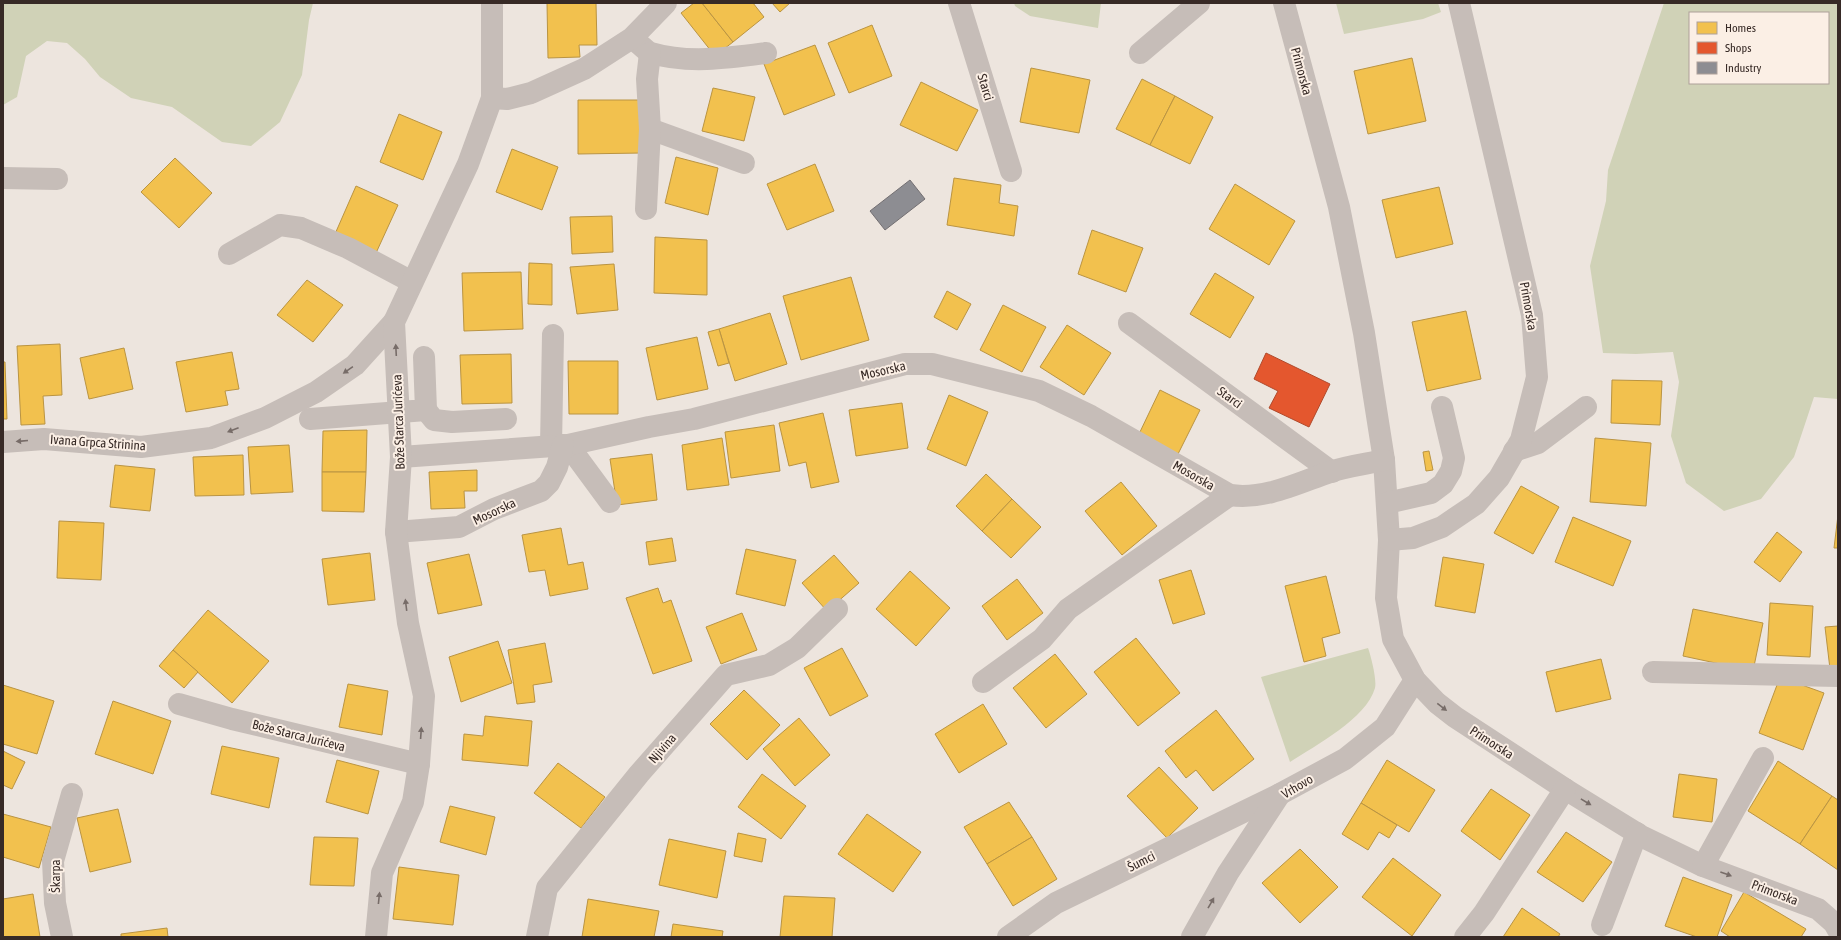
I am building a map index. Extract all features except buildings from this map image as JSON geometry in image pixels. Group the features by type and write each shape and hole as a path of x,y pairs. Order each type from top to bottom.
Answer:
{"street":[{"name":"Bože Starca Jurićeva","path":"376,937 382,873 413,802 419,764 424,696 408,623 396,532 401,457 394,322 468,164 492,98 492,3"},
{"path":"492,98 507,99 531,93 584,69 632,38 666,3"},
{"name":"Starci","path":"959,3 1011,171"},
{"path":"1140,53 1199,3"},
{"name":"Primorska","path":"1284,3 1339,207 1364,333 1384,460 1389,540 1386,598 1393,639 1415,680 1437,703 1455,717 1565,789 1637,833 1704,866 1818,909 1834,923 1838,930"},
{"name":"Primorska","path":"1389,540 1413,538 1442,527 1476,504 1499,478 1521,440 1536,377 1532,315 1459,3"},
{"path":"632,38 650,53 683,58 722,59 766,53"},
{"path":"646,209 650,128 647,80 650,53"},
{"path":"650,128 744,163"},
{"path":"3,178 57,179"},
{"path":"228,254 280,225 301,228 348,248 412,282"},
{"name":"Ivana Grpca Strinina","path":"3,442 44,439 141,447 211,438 265,418 316,392 355,365 394,322"},
{"name":"Starci","path":"1128,323 1332,472"},
{"path":"553,335 561,446 610,502"},
{"path":"424,357 426,410 434,420 452,422 506,420"},
{"name":"Mosorska","path":"401,457 561,446 649,426 694,419 905,364 932,364 1040,391 1091,416 1230,495 1244,497 1285,489 1332,472 1384,460"},
{"path":"1387,503 1431,494 1443,484 1451,471 1454,458 1442,407"},
{"path":"1514,451 1538,443 1586,407"},
{"path":"310,419 426,410"},
{"name":"Mosorska","path":"396,532 459,527 494,509 541,490 549,483 557,467 561,446"},
{"name":"Mosorska","path":"983,682 1042,639 1068,609 1230,495"},
{"name":"Njivina","path":"537,937 547,888 639,774 726,675 769,665 797,648 837,610"},
{"path":"1653,672 1838,676"},
{"name":"Vrhovo","path":"1197,936 1228,873 1280,794 1345,759 1385,727 1415,680"},
{"name":"Bože Starca Jurićeva","path":"179,704 232,719 419,764"},
{"path":"1704,866 1763,758"},
{"path":"1465,937 1484,913 1565,789"},
{"name":"Škarpa","path":"62,937 55,903 53,861 72,794"},
{"name":"Šumci","path":"1008,937 1056,903 1280,794"},
{"path":"1602,924 1637,833"}],"green space":[{"path":"3,3 313,3 309,20 302,75 280,122 251,146 222,142 172,107 131,98 100,77 85,59 67,43 47,41 26,56 17,97 3,105"},
{"path":"1014,3 1101,3 1098,28 1030,16 1015,6"},
{"path":"1336,3 1438,3 1441,12 1423,19 1344,34"},
{"path":"1664,3 1838,3 1838,399 1814,397 1794,457 1761,499 1724,511 1686,483 1671,436 1679,382 1673,352 1636,354 1603,353 1590,266 1606,201 1608,170"},
{"path":"1368,648 1371,656 1375,680 1375,688 1370,699 1351,721 1290,762 1261,677"}]}
